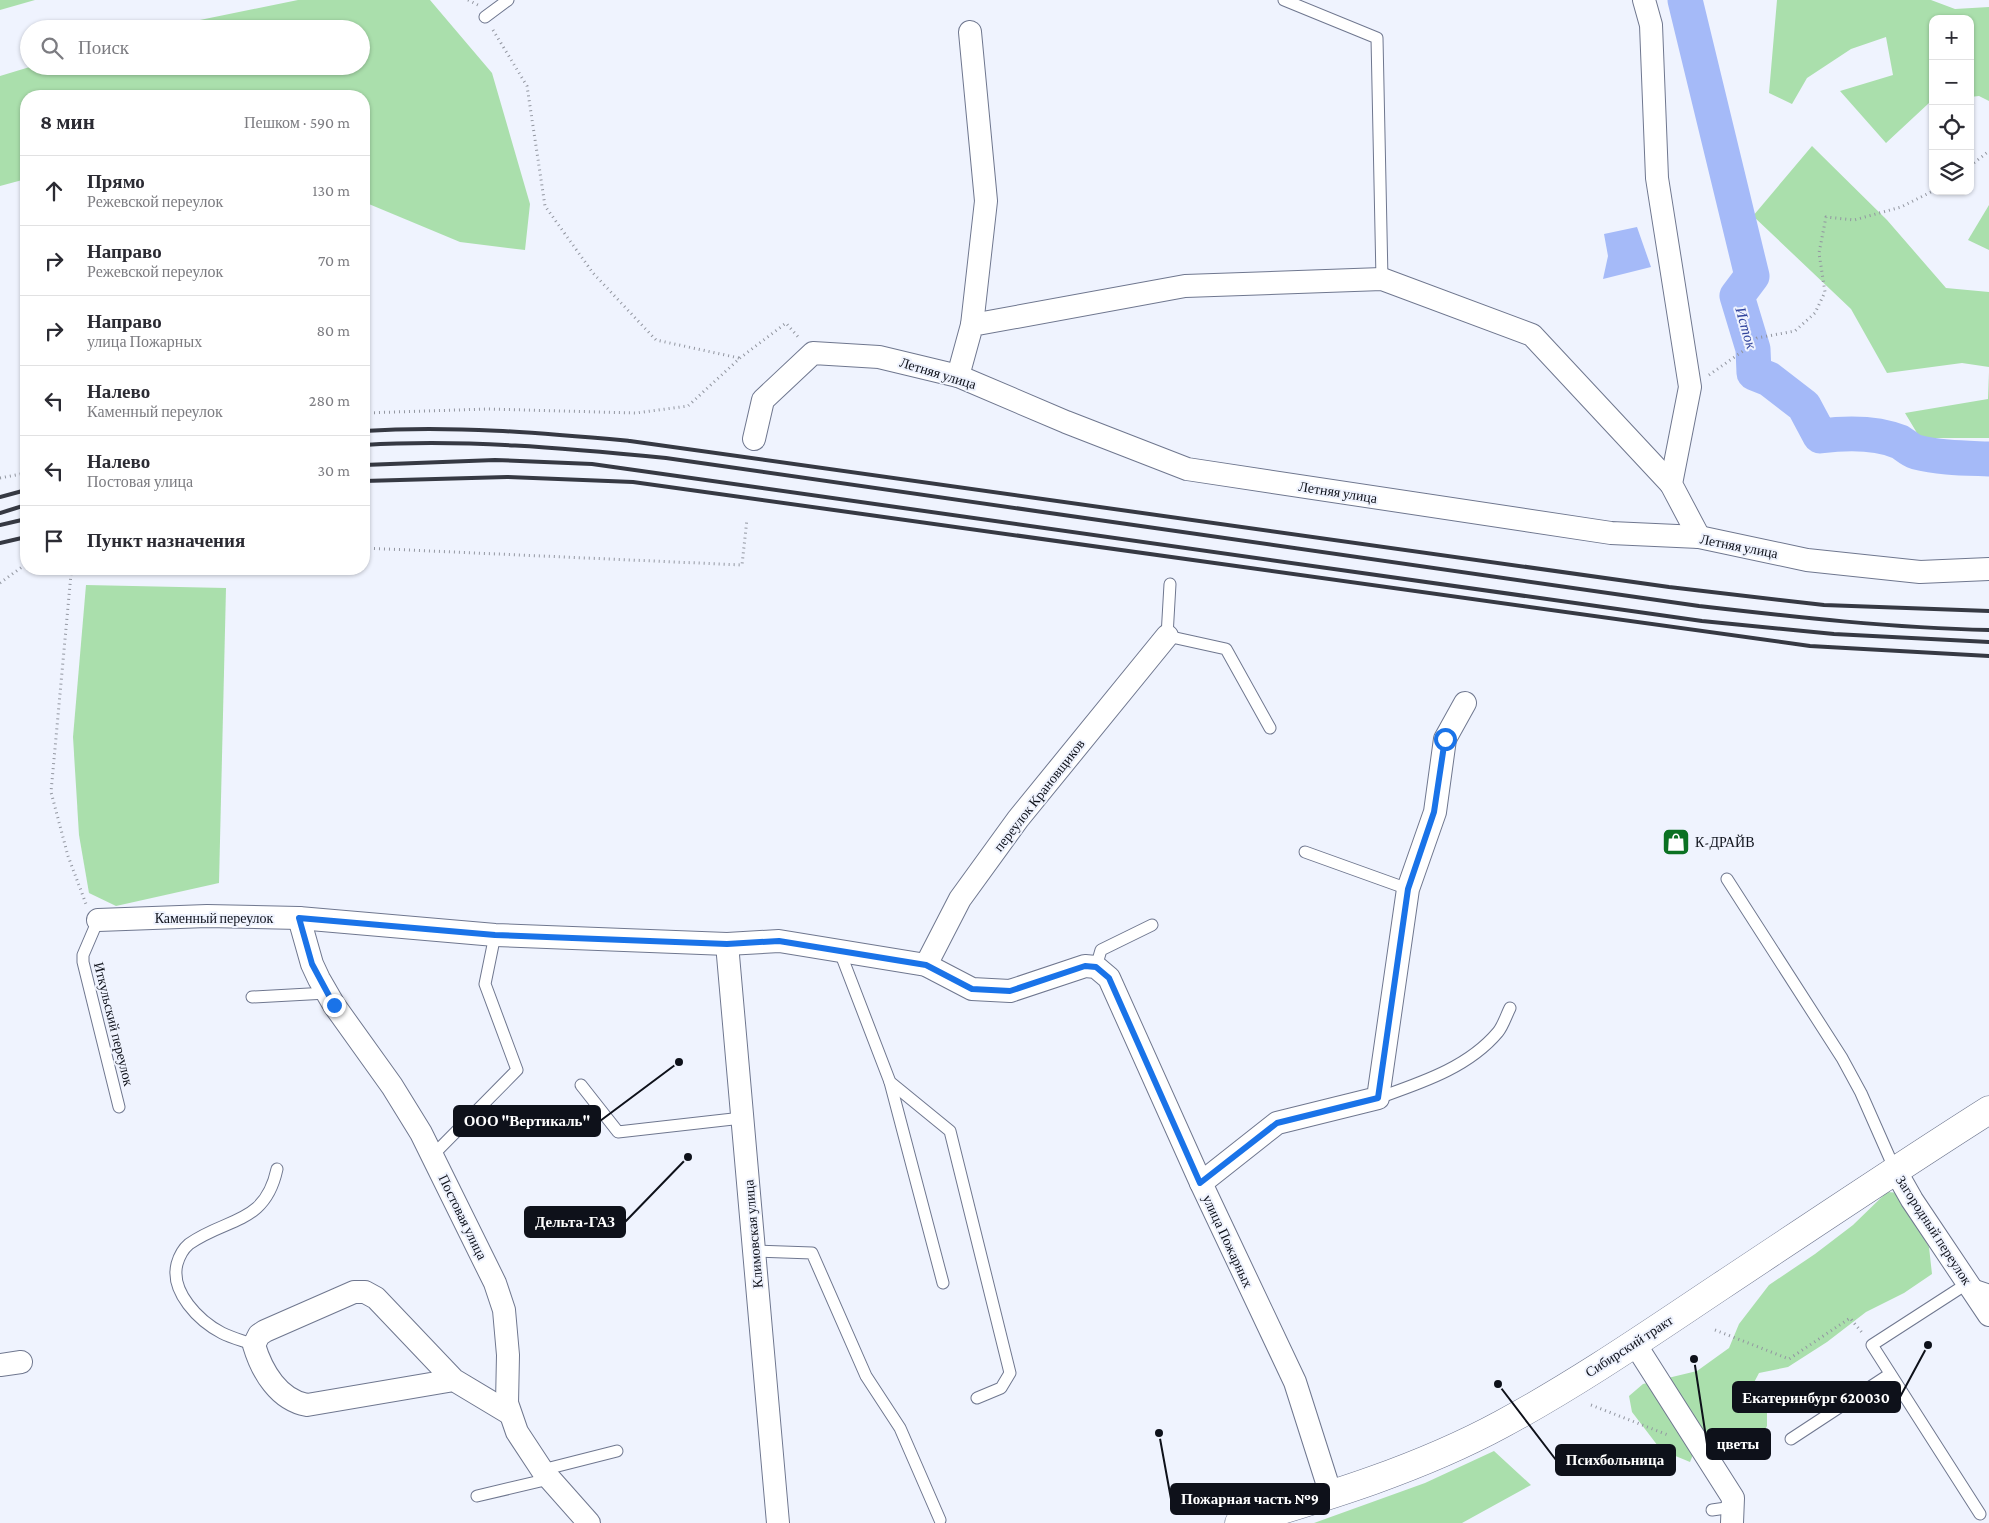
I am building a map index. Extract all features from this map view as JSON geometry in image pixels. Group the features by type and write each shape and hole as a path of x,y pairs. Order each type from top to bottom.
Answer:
{"main road":[{"name":"Сибирский тракт","path":"1239,1523 1330,1496 1420,1463 1501,1425 1635,1344 1895,1170 1989,1110"}],"street":[{"path":"1644,0 1651,25 1658,178 1690,388 1671,484"},
{"path":"958,376 972,325 986,201 970,32"},
{"path":"972,325 1185,286 1382,279 1532,335 1671,484 1699,537"},
{"path":"754,439 763,400 813,353"},
{"name":"Летняя улица","path":"813,353 879,356 958,376 1066,422 1187,469 1611,533 1699,537 1808,560 1920,572 1989,569"},
{"name":"переулок Крановщиков","path":"926,965 960,899 1012,827 1167,636"},
{"path":"1200,1183 1277,1123 1378,1098 1408,889 1434,812 1445,739 1465,703"},
{"name":"Каменный переулок","path":"98,920 207,916 299,918 495,935 727,944 779,941 926,965 972,989 1010,991 1085,966 1096,967"},
{"name":"Постовая улица","path":"299,918 312,964 327,993 392,1086 433,1155 500,1298 508,1355 506,1390 509,1413 517,1432 546,1474 589,1523"},
{"name":"Климовская улица","path":"727,944 778,1523"},
{"name":"улица Пожарных","path":"1096,967 1109,978 1200,1183 1295,1382 1330,1496"},
{"name":"Загородный переулок","path":"1895,1170 1912,1200 1979,1286 1989,1315"},
{"path":"454,1380 307,1405 291,1401 279,1392 257,1355 254,1345 258,1335 265,1331 354,1292 365,1292 376,1298 454,1380 509,1413"},
{"path":"1635,1344 1733,1498 1725,1513"}],"lane":[{"path":"485,17 508,0"},
{"path":"1284,0 1377,38 1382,279"},
{"path":"1170,584 1167,636 1226,649 1270,728"},
{"path":"1305,852 1408,889"},
{"path":"1726,879 1842,1058 1861,1094 1895,1170"},
{"name":"Иткульский переулок","path":"98,920 83,955 83,962 119,1107"},
{"path":"1096,967 1101,950 1152,925"},
{"path":"433,1155 517,1070 485,984 495,935"},
{"path":"840,952 890,1082 943,1283"},
{"path":"252,997 327,993"},
{"path":"1378,1098 1429,1080 1468,1058 1498,1032 1510,1008"},
{"path":"890,1082 950,1131 1010,1373 1001,1388 977,1398"},
{"path":"581,1085 618,1132 742,1118"},
{"path":"254,1345 222,1333 196,1313 177,1282 176,1270 179,1258 188,1245 249,1214 262,1204 273,1186 277,1169"},
{"path":"754,1251 812,1253 866,1376 900,1428 940,1520"},
{"path":"1979,1286 1872,1345 1980,1514"},
{"path":"1791,1439 1890,1374"},
{"path":"477,1496 617,1451"}],"path":[{"path":"468,0 478,4 527,86 545,206 593,273 656,340 740,358"},
{"path":"1974,163 1989,151"},
{"path":"1690,388 1743,351 1757,338 1794,332 1815,313 1825,292 1819,253 1826,217 1854,220 1901,207 1929,193"},
{"path":"370,414 488,409 636,413 688,406 740,358 786,323 813,353"},
{"path":"0,478 20,474"},
{"path":"370,548 742,565 747,520"},
{"path":"0,584 20,569"},
{"path":"71,575 51,792 68,856 83,899 98,920"},
{"path":"1715,1330 1789,1359 1850,1318 1872,1345"},
{"path":"1591,1406 1703,1449"}],"green space":[{"path":"0,0 35,0 0,10"},
{"path":"298,0 430,0 492,73 530,204 525,250 460,242 370,204 370,90 20,90 20,181 0,186 0,76 20,70 20,75 370,75 370,20 200,20"},
{"path":"1777,0 1931,0 1955,9 1989,7 1989,101 1979,96 1974,97 1974,15 1929,15 1929,103 1886,143 1840,91 1893,75 1886,37 1851,49 1807,78 1792,104 1769,93"},
{"path":"1812,146 1887,220 1946,288 1989,292 1989,367 1962,363 1887,373 1851,309 1753,216"},
{"path":"1989,205 1989,250 1968,240"},
{"path":"1989,372 1989,438 1920,438 1905,413 1988,399"},
{"path":"86,585 226,588 219,883 116,906 89,893 79,835 73,737"},
{"path":"1887,1192 1902,1193 1913,1220 1929,1247 1932,1274 1904,1293 1866,1312 1827,1342 1788,1367 1759,1373 1749,1392 1767,1404 1767,1426 1753,1451 1702,1432 1690,1462 1661,1450 1632,1412 1629,1396 1643,1384 1697,1371 1729,1348 1739,1324 1769,1285 1815,1254 1853,1225"},
{"path":"1494,1451 1531,1485 1462,1523 1314,1523 1425,1483"}],"water":[{"path":"1637,227 1651,267 1603,279 1608,256 1604,234"}],"waterway":[{"name":"Исток","path":"1685,0 1752,276 1737,296 1753,349 1754,373 1769,379 1804,406 1820,436 1839,434 1881,436 1900,442 1914,451 1925,454 1989,459"}],"railway":[{"path":"370,431 464,429 630,441 1669,587 1824,605 1989,611"},
{"path":"370,445 477,444 553,448 666,458 1699,606 1807,618 1989,630"},
{"path":"370,465 495,460 592,464 1702,621 1834,634 1989,642"},
{"path":"370,481 507,477 633,482 1810,646 1989,656"},
{"path":"0,497 20,492"},
{"path":"0,513 20,507"},
{"path":"0,525 20,520"},
{"path":"0,543 20,538"}],"place":[{"name":"К-ДРАЙВ","path":"1676,842"},
{"name":"ООО \"Вертикаль\"","path":"679,1062"},
{"name":"Дельта-ГАЗ","path":"688,1157"},
{"name":"Екатеринбург 620030","path":"1928,1345"},
{"name":"цветы","path":"1694,1359"},
{"name":"Психбольница","path":"1498,1384"},
{"name":"Пожарная часть №9","path":"1159,1433"}],"route":[{"path":"334,1005 312,964 299,918 495,935 727,944 779,941 926,965 972,989 1010,991 1085,966 1096,967 1104,971 1109,978 1200,1183 1277,1123 1378,1098 1408,889 1434,812 1445,739"}]}
